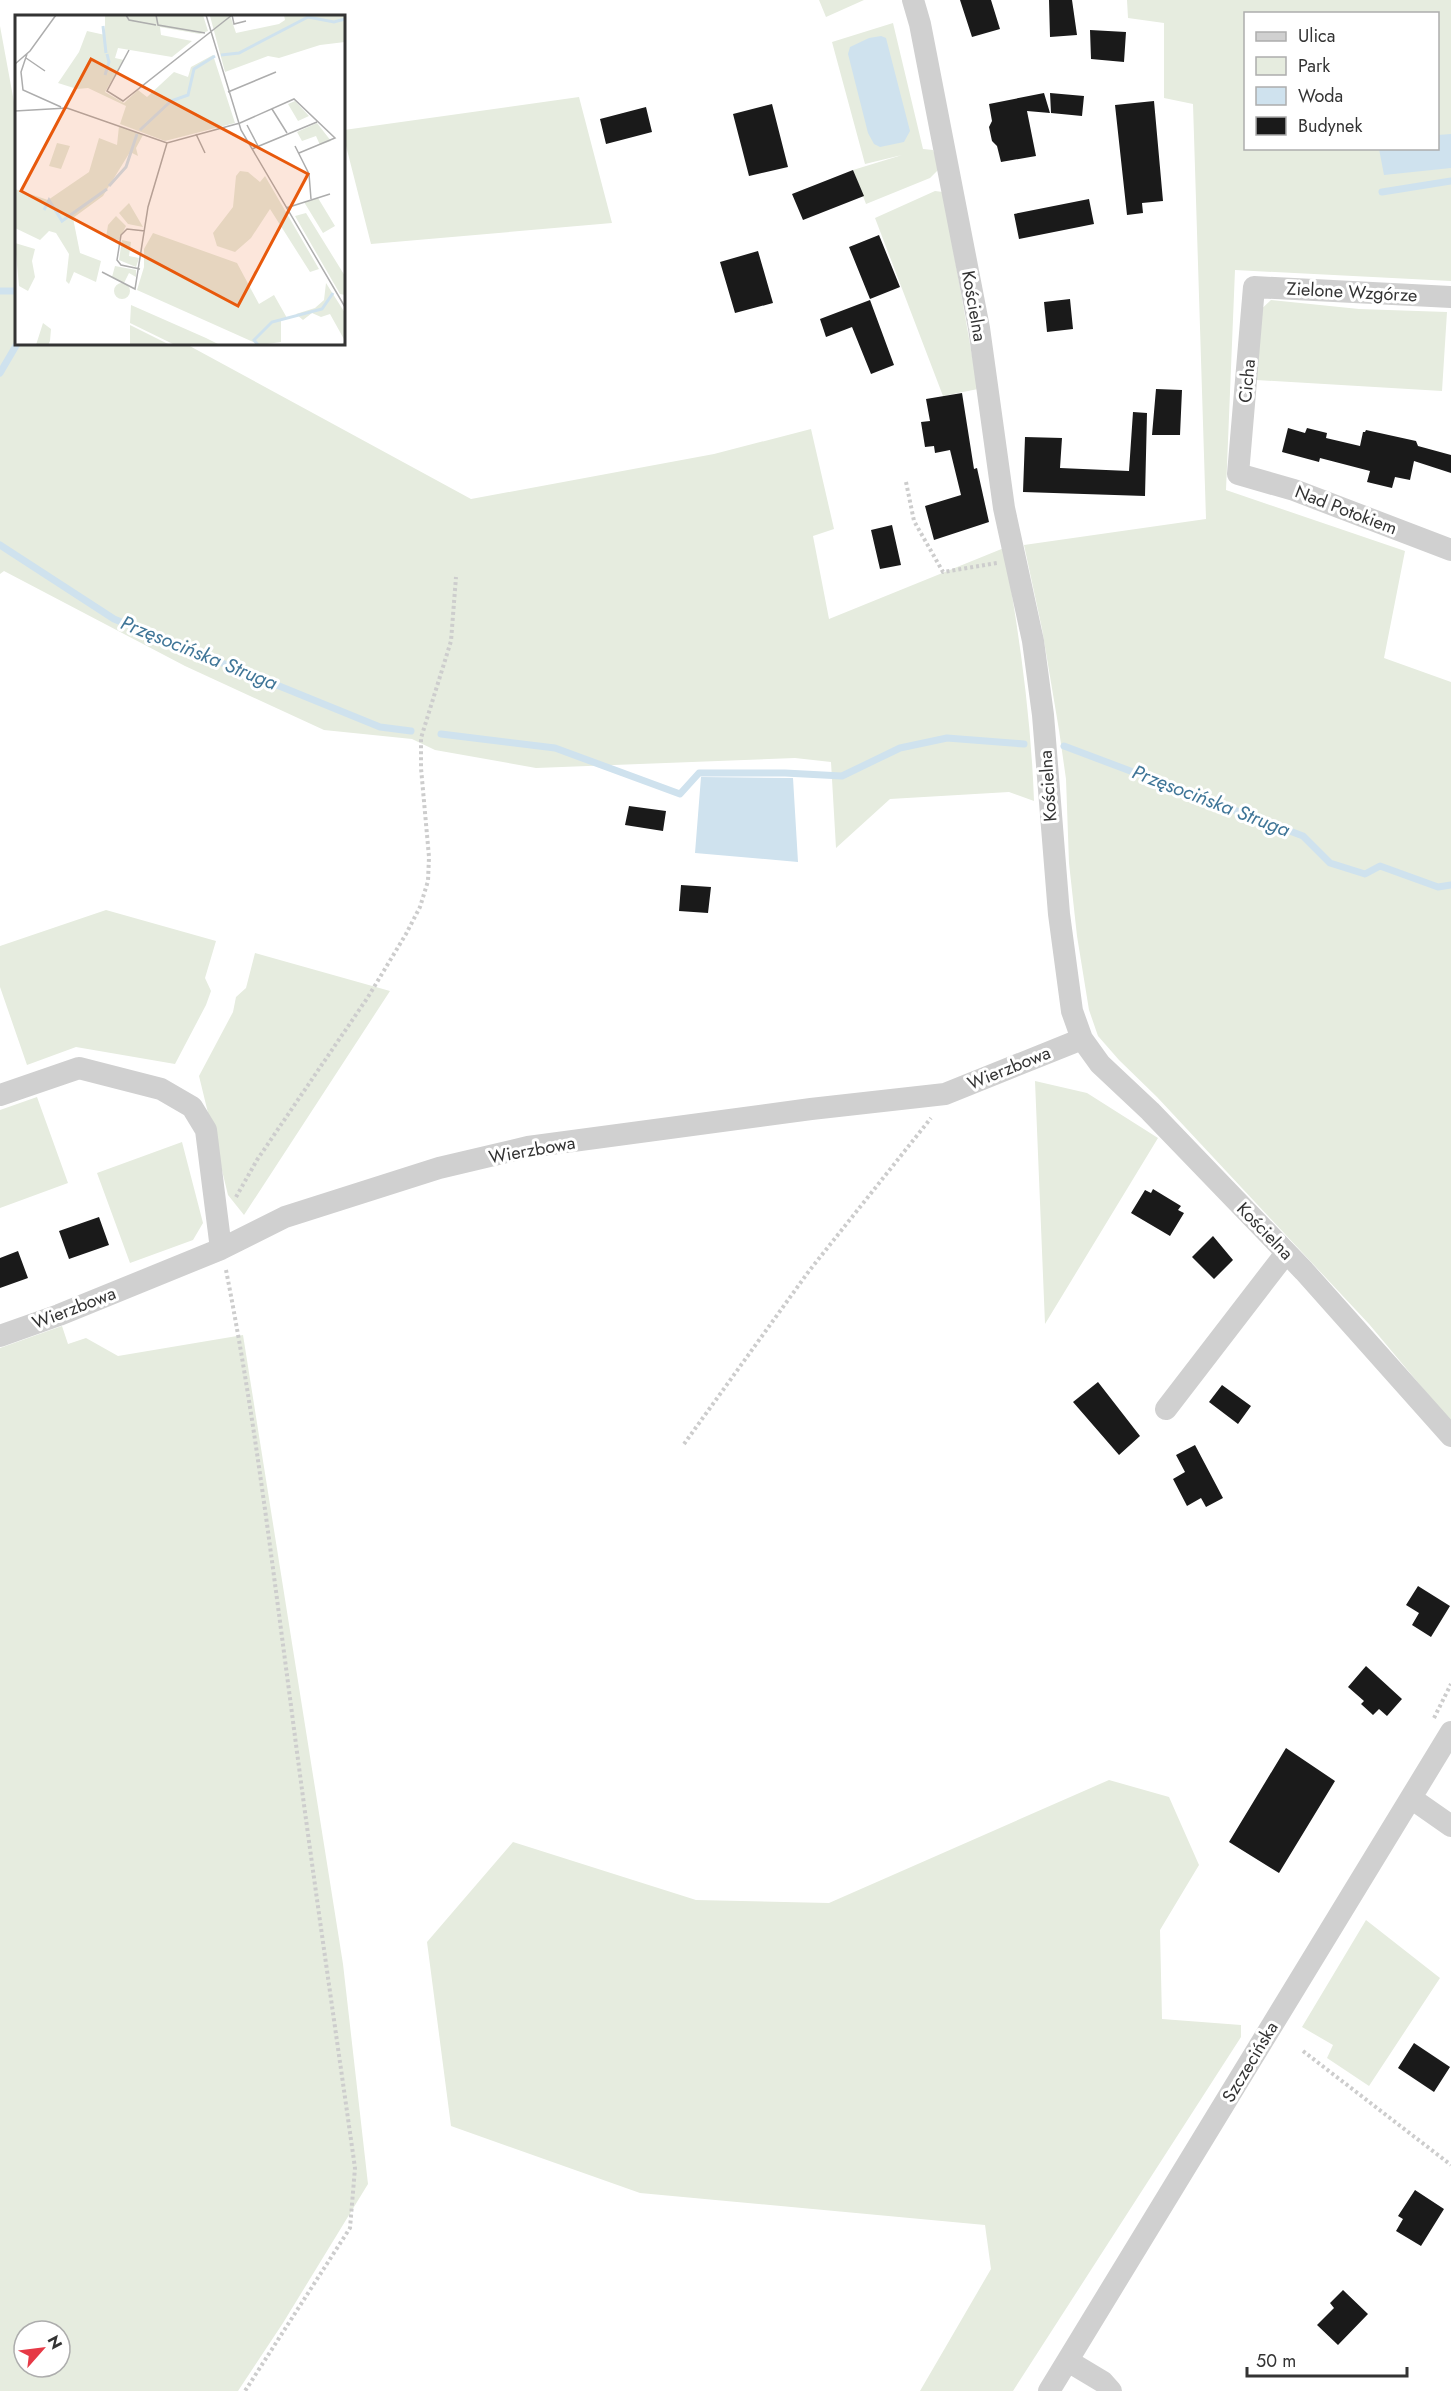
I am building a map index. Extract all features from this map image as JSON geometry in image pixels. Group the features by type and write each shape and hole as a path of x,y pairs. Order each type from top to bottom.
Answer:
{"street":[{"name":"Kościelna","path":"913,0 920,24 979,328 1004,508 1033,641 1043,715 1059,914 1072,1011 1082,1039 1100,1064 1150,1111 1286,1253 1451,1436"},
{"name":"Zielone Wzgórze","path":"1254,287 1451,297"},
{"name":"Cicha","path":"1238,474 1254,287"},
{"name":"Nad Potokiem","path":"1238,474 1294,490 1451,550"},
{"name":"Wierzbowa","path":"0,1336 59,1315 220,1238 439,1168 528,1147 603,1139 811,1109 945,1094 1082,1039"},
{"path":"0,1095 79,1068 161,1089 192,1107 206,1130 220,1238"},
{"path":"1166,1408 1286,1253"},
{"name":"Szczecińska","path":"1049,2391 1451,1732"},
{"path":"1411,1798 1451,1826"},
{"path":"1068,2361 1103,2382 1111,2391"}],"path":[{"path":"906,482 914,521 943,572 1015,560"},
{"path":"245,2391 350,2228 355,2168 290,1698 276,1580 238,1331 220,1238 257,1160 368,997 420,907 428,881 429,857 421,768 421,738 450,642 456,577"},
{"path":"684,1444 809,1271 933,1116 945,1094"},
{"path":"1303,2051 1451,2165"}],"green space":[{"path":"819,0 864,0 826,17"},
{"path":"1127,0 1451,0 1451,281 1235,270 1226,490 1405,551 1384,658 1451,682 1451,1422 1369,1324 1157,1097 1119,1060 1098,1036 1089,1010 1077,936 1069,863 1066,779 1042,629 1024,545 1206,519 1193,104 1164,98 1164,23 1128,18"},
{"path":"893,23 923,149 933,150 940,168 930,178 866,204 853,170 902,155 865,164 832,42"},
{"path":"0,26 15,108 15,345 188,345 471,499 714,454 811,429 834,529 813,536 829,619 1004,548 1024,674 1034,801 1009,792 890,799 836,848 831,762 795,758 536,768 435,750 412,739 324,730 185,666 4,571 0,574"},
{"path":"579,97 612,223 371,244 345,142 345,130"},
{"path":"935,191 943,192 978,389 943,396 875,218"},
{"path":"1271,300 1359,309 1447,312 1442,391 1256,380 1257,313"},
{"path":"106,910 216,941 205,978 211,991 206,1005 175,1064 76,1047 27,1065 0,987 0,946"},
{"path":"255,953 390,991 244,1215 228,1195 199,1076 233,1012 236,997 246,988"},
{"path":"1035,1081 1087,1093 1158,1138 1045,1324"},
{"path":"37,1097 68,1183 0,1208 0,1110"},
{"path":"182,1142 203,1223 193,1240 130,1263 97,1173"},
{"path":"62,1326 68,1344 86,1338 118,1356 243,1335 343,1964 368,2184 283,2323 238,2391 0,2391 0,1348"},
{"path":"1109,1780 1169,1797 1199,1865 1160,1930 1162,2019 1241,2025 1241,2037 1013,2391 920,2391 991,2269 985,2225 640,2193 451,2126 427,1942 513,1842 696,1900 829,1903"},
{"path":"1366,1920 1440,1978 1369,2086 1327,2058 1333,2045 1302,2027"}],"water":[{"path":"881,36 886,38 910,131 904,142 880,147 874,144 868,133 848,54 850,47 869,38"},
{"path":"1451,134 1451,168 1384,175 1379,150 1439,150 1439,135"},
{"path":"701,777 793,778 798,862 695,853"}],"building":[{"path":"960,0 991,0 1000,29 972,37"},
{"path":"1049,0 1072,0 1077,35 1050,37"},
{"path":"1090,30 1126,32 1124,62 1091,59"},
{"path":"1044,93 1050,113 1027,111 1036,156 1001,162 989,127 992,121 989,104"},
{"path":"1050,93 1084,96 1082,116 1051,113"},
{"path":"1154,101 1163,201 1142,203 1143,213 1127,215 1115,105"},
{"path":"772,104 788,167 749,176 733,114"},
{"path":"646,107 652,132 606,144 600,119"},
{"path":"853,170 864,196 803,220 792,194"},
{"path":"1089,199 1094,224 1019,239 1014,214"},
{"path":"879,235 900,287 870,299 849,247"},
{"path":"758,251 773,303 735,313 720,262"},
{"path":"1070,299 1073,329 1047,332 1044,302"},
{"path":"870,300 894,365 871,374 852,327 826,337 820,319"},
{"path":"1156,389 1182,390 1180,435 1152,435"},
{"path":"962,393 974,469 977,468 989,522 934,540 925,506 961,495 950,450 935,453 934,446 925,447 921,422 930,421 926,399"},
{"path":"1133,412 1147,413 1145,496 1023,492 1025,437 1062,438 1060,468 1129,471"},
{"path":"1288,428 1305,433 1307,428 1327,433 1326,438 1360,446 1363,432 1366,430 1416,441 1418,446 1451,455 1451,473 1414,461 1410,480 1395,477 1392,488 1367,482 1370,471 1320,458 1319,462 1282,452"},
{"path":"892,525 901,565 880,569 871,530"},
{"path":"629,806 666,811 663,831 625,825"},
{"path":"681,885 711,887 708,913 679,911"},
{"path":"1153,1189 1181,1206 1178,1210 1184,1213 1170,1236 1131,1213 1145,1190 1151,1193"},
{"path":"99,1217 109,1245 69,1259 59,1231"},
{"path":"1213,1236 1233,1260 1214,1279 1192,1257"},
{"path":"18,1251 28,1278 0,1288 0,1258"},
{"path":"1098,1382 1140,1436 1119,1455 1073,1402"},
{"path":"1222,1385 1251,1406 1238,1424 1209,1402"},
{"path":"1195,1445 1223,1498 1206,1507 1201,1498 1187,1506 1173,1479 1185,1472 1176,1455"},
{"path":"1418,1586 1450,1606 1431,1637 1412,1625 1419,1613 1406,1605"},
{"path":"1366,1666 1402,1699 1387,1716 1379,1709 1373,1715 1361,1704 1364,1701 1348,1687"},
{"path":"1286,1748 1335,1781 1279,1873 1229,1842"},
{"path":"1414,2043 1450,2067 1434,2092 1398,2068"},
{"path":"1415,2190 1444,2209 1421,2246 1396,2231 1403,2219 1398,2216"},
{"path":"1343,2290 1368,2314 1338,2345 1317,2325 1334,2308 1330,2303"}],"waterway":[{"path":"1382,192 1451,181"},
{"name":"Przęsocińska Struga","path":"0,291 15,291"},
{"name":"Przęsocińska Struga","path":"0,373 16,345"},
{"name":"Przęsocińska Struga","path":"0,545 114,619 380,727 411,731"},
{"name":"Przęsocińska Struga","path":"441,734 555,748 680,794 699,773 785,773 842,776 900,748 947,738 1024,744"},
{"name":"Przęsocińska Struga","path":"1064,746 1303,836 1330,863 1365,874 1380,866 1438,887 1451,885"}]}
